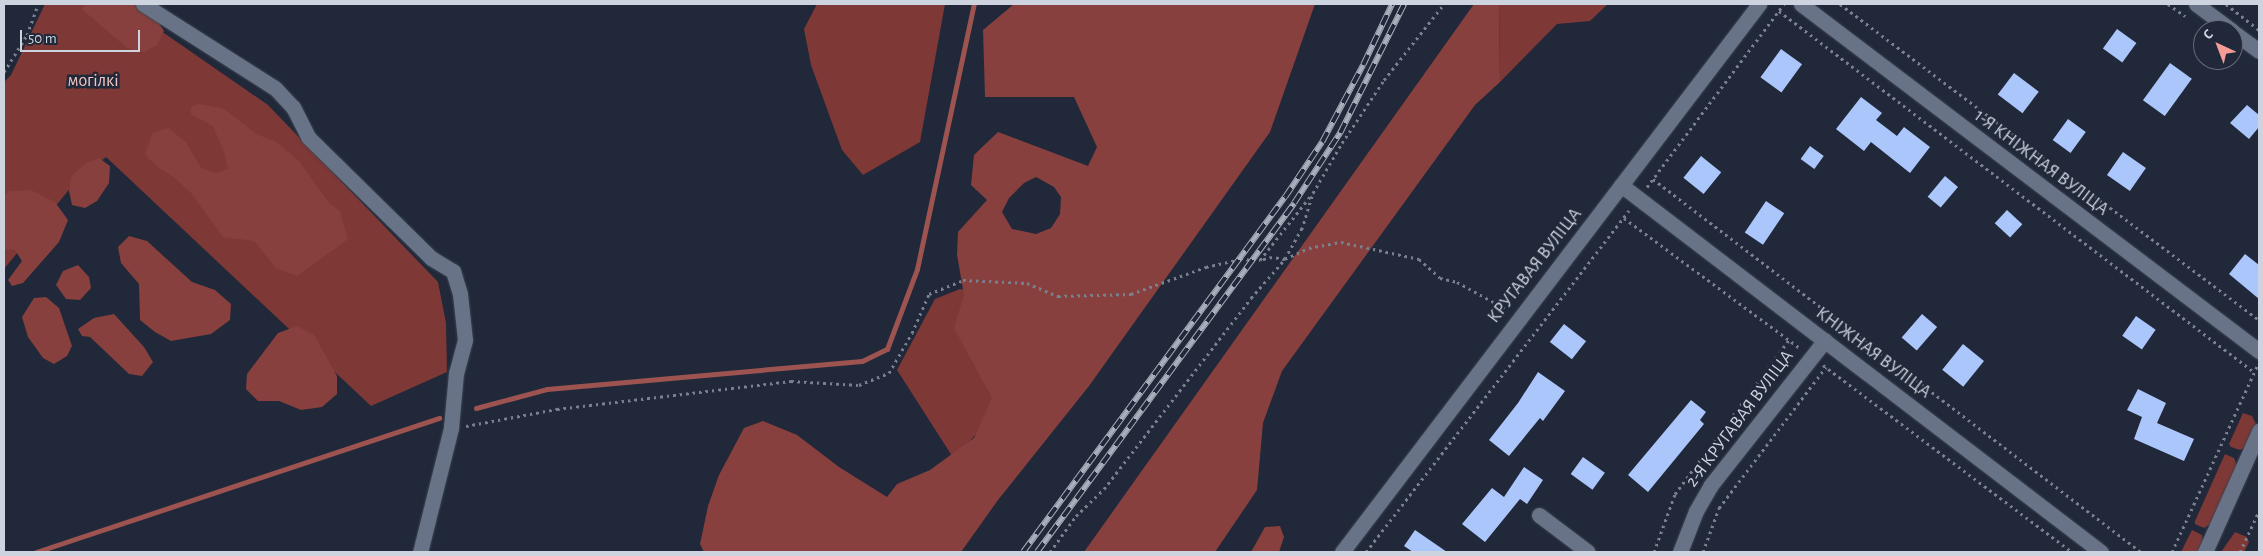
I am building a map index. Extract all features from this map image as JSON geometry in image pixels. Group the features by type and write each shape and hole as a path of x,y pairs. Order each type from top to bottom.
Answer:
{"street":[{"path":"143,4 274,88 292,107 308,136 431,258 453,271 460,294 465,340 456,373 450,428 420,552"},
{"name":"КРУГАВАЯ ВУЛІЦА","path":"1342,552 1759,4"},
{"name":"1-Я КНІЖНАЯ ВУЛІЦА","path":"1801,4 2259,351"},
{"path":"2196,4 2217,20"},
{"path":"2243,39 2259,51"},
{"name":"КНІЖНАЯ ВУЛІЦА","path":"1621,185 2101,552"},
{"name":"2-Я КРУГАВАЯ ВУЛІЦА","path":"1680,552 1696,511 1711,486 1825,340"},
{"path":"2205,552 2259,431"},
{"path":"1538,515 1588,552"}],"path":[{"path":"4,72 27,34 38,4"},
{"path":"1260,260 1313,193 1342,143 1384,80 1444,4"},
{"path":"1366,552 1624,218 1784,4"},
{"path":"1840,4 2259,320"},
{"path":"2226,4 2259,30"},
{"path":"1779,12 2254,372"},
{"path":"1653,179 2141,552"},
{"path":"1050,552 1076,516 1104,489 1252,298 1285,259 1302,228 1313,193"},
{"path":"1624,218 1789,340 1675,494 1654,552"},
{"path":"450,428 557,409 791,381 859,385 889,373 912,333 929,294 963,280 1027,283 1058,296 1131,294 1206,267 1240,259 1260,260 1272,257 1285,259 1309,248 1341,242 1418,259 1440,278 1457,282 1519,317"},
{"path":"2172,552 2259,361"},
{"path":"1703,552 1719,508 1826,367 2072,552"},
{"path":"2240,552 2259,511"}],"green space":[{"name":"могілкі","path":"45,4 122,4 268,105 438,282 446,323 447,372 371,406 106,157 77,180 4,269 4,82 11,75"},
{"path":"817,4 945,4 920,142 863,175 842,150 811,65 804,29"},
{"path":"1499,4 1608,4 1590,21 1557,24 1500,82"},
{"path":"960,289 1031,301 1002,405 954,459 897,370 935,299"},
{"path":"2243,413 2252,416 2256,424 2246,447 2240,450 2231,447 2229,444"},
{"path":"2225,454 2234,458 2237,466 2212,523 2204,528 2195,524 2195,521"},
{"path":"2192,530 2202,535 2203,542 2198,552 2181,552"},
{"path":"2235,532 2247,537 2249,542 2244,552 2221,552"}],"shaded area":[{"path":"85,4 137,4 154,16 164,31 157,45 144,52 127,48 82,9"},
{"path":"1014,4 1315,4 1270,132 1089,386 998,500 961,552 704,552 700,544 708,506 719,475 744,428 763,421 797,435 839,467 887,497 897,484 930,470 974,438 992,398 954,328 964,295 957,255 958,232 987,200 971,185 974,155 998,132 1088,166 1097,147 1074,97 985,97 983,30","holes":["1036,177 1054,187 1061,197 1060,214 1051,228 1036,234 1012,229 1002,212 1009,198 1024,183"]},
{"path":"1474,4 1499,4 1500,82 1475,105 1282,371 1263,423 1257,490 1215,552 1084,552"},
{"path":"199,104 224,109 258,135 275,141 298,160 329,203 340,211 348,239 297,276 276,268 254,241 223,237 191,193 175,178 156,166 145,154 153,133 168,128 186,142 201,168 216,173 228,169 225,154 213,126 191,114 191,107"},
{"path":"99,158 110,166 109,183 97,201 85,208 72,205 69,191 72,175 86,163"},
{"path":"31,190 55,202 68,220 59,242 23,283 12,286 8,280 22,261 15,250 4,249 4,197 9,191"},
{"path":"129,236 147,241 192,282 215,290 231,304 230,320 211,334 171,341 155,332 140,320 139,284 121,263 118,247"},
{"path":"78,265 89,277 91,288 80,300 66,299 56,285 63,271"},
{"path":"46,297 59,308 72,346 67,356 54,364 43,358 28,337 22,317 34,298"},
{"path":"114,314 144,347 153,362 142,376 129,374 90,337 82,336 78,329 94,318"},
{"path":"297,326 314,335 337,376 337,394 322,407 301,410 279,401 258,401 246,389 247,374 278,333"},
{"path":"1280,526 1284,537 1279,552 1251,552 1265,527"}],"building":[{"path":"2117,29 2136,43 2122,63 2103,48"},
{"path":"1781,49 1802,64 1781,93 1760,77"},
{"path":"2170,63 2192,79 2165,116 2143,100"},
{"path":"2014,73 2039,92 2023,113 1998,95"},
{"path":"1861,97 1882,113 1876,120 1897,136 1904,127 1930,147 1910,173 1871,142 1864,151 1836,129"},
{"path":"2247,105 2259,115 2259,127 2249,139 2230,123"},
{"path":"2068,119 2086,132 2071,153 2053,140"},
{"path":"1810,146 1824,156 1814,169 1801,159"},
{"path":"2123,152 2146,168 2130,191 2107,175"},
{"path":"1701,156 1721,172 1704,194 1683,178"},
{"path":"1945,176 1958,187 1941,208 1928,197"},
{"path":"1766,201 1784,213 1763,245 1745,233"},
{"path":"2007,210 2022,224 2010,237 1995,223"},
{"path":"2245,254 2259,265 2259,299 2229,274"},
{"path":"1922,314 1937,327 1917,351 1902,337"},
{"path":"2136,316 2156,330 2142,349 2122,336"},
{"path":"1564,324 1586,341 1572,359 1550,342"},
{"path":"1963,344 1984,361 1963,387 1942,370"},
{"path":"1538,372 1565,391 1543,421 1540,418 1509,456 1489,440 1518,403"},
{"path":"2138,389 2166,403 2157,423 2194,439 2184,461 2134,439 2142,417 2127,410"},
{"path":"1691,400 1706,412 1700,420 1704,424 1648,492 1628,475"},
{"path":"1583,457 1605,473 1592,490 1571,474"},
{"path":"1524,467 1543,480 1527,504 1520,499 1485,542 1462,524 1492,488 1504,497"},
{"path":"1415,530 1447,552 1413,552 1404,546"}],"waterway":[{"path":"476,408 547,389 862,361 887,349 917,269 974,4"},
{"path":"36,552 439,418"}],"railway":[{"path":"1023,552 1285,197 1322,142 1363,65 1392,4"},
{"path":"1037,552 1294,203 1340,133 1404,4"}]}
